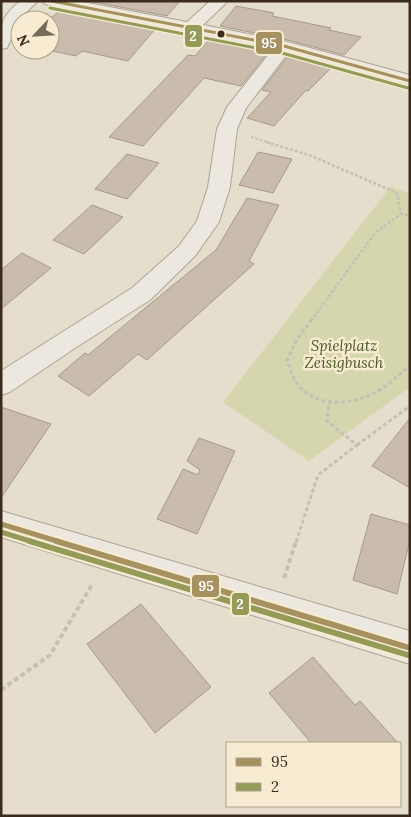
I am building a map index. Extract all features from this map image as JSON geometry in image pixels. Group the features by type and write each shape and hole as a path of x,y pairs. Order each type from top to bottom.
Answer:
{"street":[{"path":"1,44 13,16 30,1"},
{"path":"52,1 284,46 410,81"},
{"path":"190,28 220,1"},
{"path":"1,384 66,340 141,294 187,251 208,222 219,187 227,129 237,107 284,46"},
{"path":"1,524 410,648"}],"path":[{"path":"227,129 309,155 397,193 401,214"},
{"path":"410,215 401,214 376,234 295,343 287,360 296,382 310,396 329,403 358,402 380,390 410,365"},
{"path":"329,403 327,421 357,445"},
{"path":"275,607 318,475 410,406"},
{"path":"1,690 50,655 109,557"}],"green space":[{"name":"Spielplatz Zeisigbusch","path":"391,186 410,194 410,387 309,461 223,402"}],"building":[{"path":"89,1 180,1 167,16"},
{"path":"236,6 274,13 272,16 331,28 329,30 361,37 344,55 284,39 220,26"},
{"path":"60,11 156,28 128,61 82,51 76,56 60,53"},
{"path":"210,39 270,50 241,86 204,78 143,146 109,137 188,55 195,56"},
{"path":"289,55 332,67 308,91 306,90 274,126 247,118 271,92 262,90"},
{"path":"258,152 292,159 273,193 239,185"},
{"path":"127,154 159,163 127,199 95,189"},
{"path":"247,198 279,205 249,261 254,264 147,360 138,354 89,396 58,376 85,353 88,355 216,250"},
{"path":"92,205 123,217 84,254 53,240"},
{"path":"22,253 51,268 1,309 1,270"},
{"path":"1,407 51,424 1,498"},
{"path":"410,418 410,488 372,466"},
{"path":"199,438 235,451 197,534 157,519 183,469 198,475 200,470 187,461"},
{"path":"371,514 410,525 410,539 397,594 353,580"},
{"path":"141,604 211,687 155,733 87,644"},
{"path":"313,657 355,705 360,701 397,742 310,742 269,693"}],"transit line":[{"name":"95","path":"52,1 284,46 410,81"},
{"name":"2","path":"50,8 282,53 408,88"},
{"name":"95","path":"1,524 410,648"},
{"name":"2","path":"1,532 408,655"}]}
